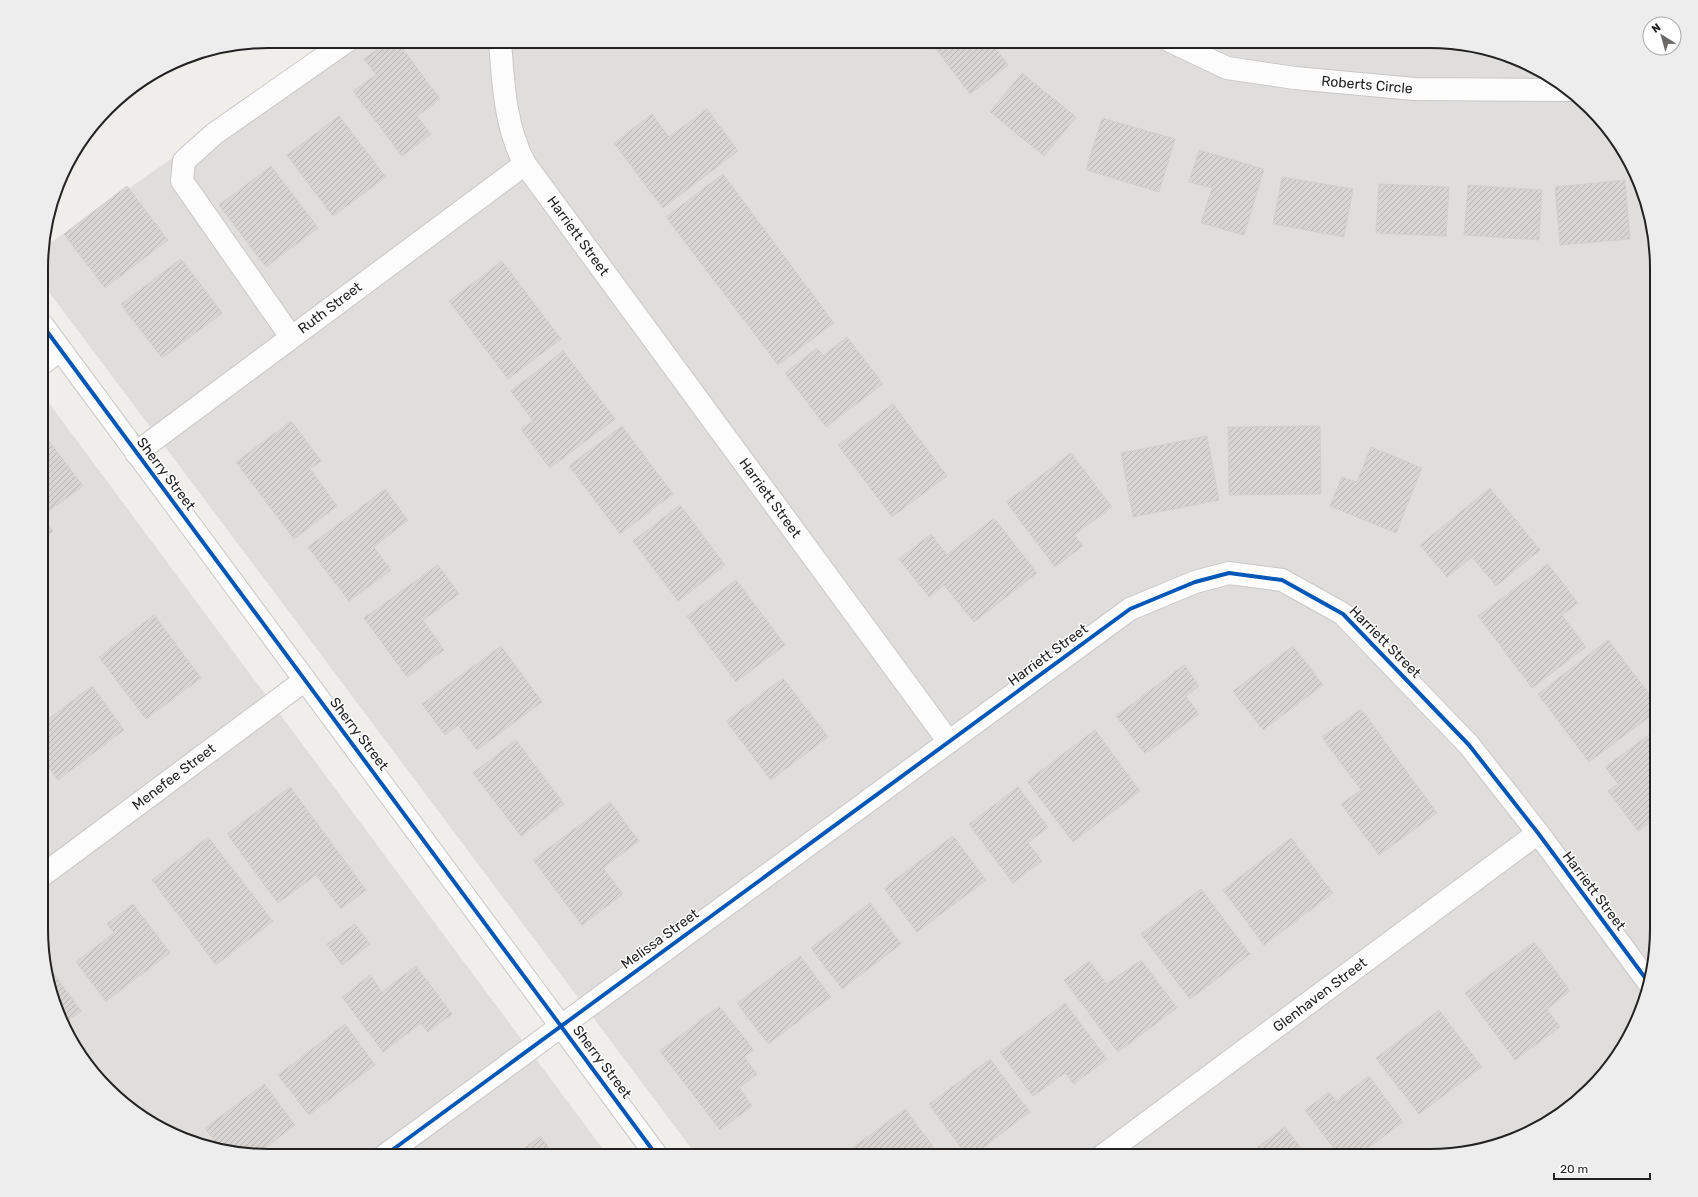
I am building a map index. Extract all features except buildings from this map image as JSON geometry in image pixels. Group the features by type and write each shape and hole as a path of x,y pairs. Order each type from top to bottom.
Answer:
{"street":[{"path":"291,337 182,181 184,160 214,134 337,48"},
{"name":"Harriett Street","path":"500,48 503,85 516,148 525,164 949,742 1130,609 1195,582 1229,573 1282,580 1343,614 1469,745 1538,833 1645,977"},
{"name":"Roberts Circle","path":"1185,48 1227,68 1295,78 1414,89 1559,90"},
{"name":"Ruth Street","path":"136,453 525,164"},
{"name":"Sherry Street","path":"48,333 652,1149"},
{"path":"48,359 60,350"},
{"name":"Menefee Street","path":"48,871 305,680"},
{"name":"Melissa Street","path":"393,1149 560,1025 949,742"},
{"name":"Glenhaven Street","path":"1111,1149 1538,833"}],"shaded area":[{"path":"331,48 1444,48 1473,52 1501,60 1527,71 1552,85 1586,112 1613,146 1627,171 1638,197 1646,225 1650,254 1650,943 1646,972 1638,1000 1627,1026 1613,1051 1586,1085 1552,1112 1527,1126 1501,1137 1473,1145 1444,1149 692,1149 48,291 49,244"},
{"path":"48,402 603,1149 254,1149 225,1145 184,1132 146,1112 112,1085 85,1051 71,1026 60,1000 52,972 48,943"}],"cycle path":[{"path":"48,333 652,1149"},
{"path":"394,1149 1130,609 1195,582 1229,573 1282,580 1343,614 1469,745 1538,833 1645,977"}]}
